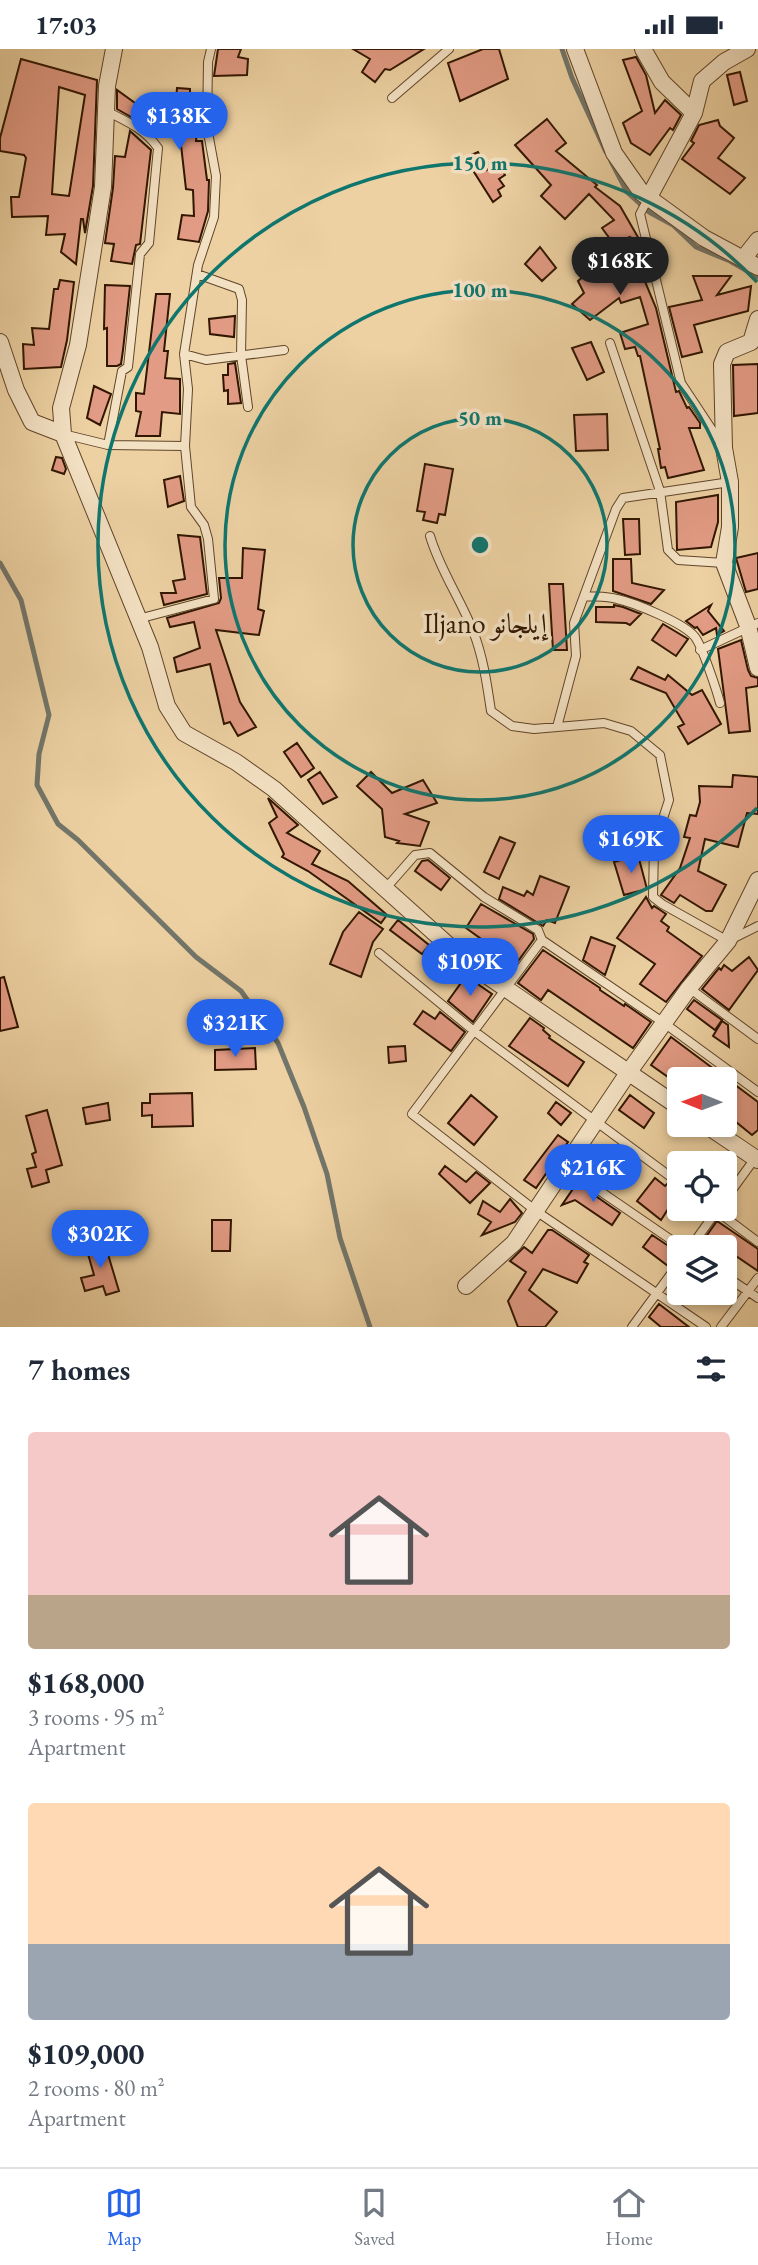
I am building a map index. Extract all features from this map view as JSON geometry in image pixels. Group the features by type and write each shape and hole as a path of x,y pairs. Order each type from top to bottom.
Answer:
{"street":[{"path":"114,49 107,86 103,187 78,345 61,408 63,434 150,647 167,706 184,733 236,762 274,789 467,962 667,1099"},
{"path":"575,49 614,153 642,193 704,238 758,267"},
{"path":"643,49 662,82 694,113"},
{"path":"649,197 694,113 702,82 719,56 747,49"},
{"path":"743,259 758,240"},
{"path":"758,319 754,345 727,352 722,364 724,447 730,482 730,527 724,563 753,624 758,668"},
{"path":"0,342 16,390 32,422 63,434"},
{"path":"466,1286 514,1243 628,1073 728,941 758,880"},
{"path":"725,1137 757,1158"}],"lane":[{"path":"138,619 214,599 208,539 204,525 191,507 185,446 188,389 184,353 197,274 214,217 216,176 207,127 208,62 211,49"},
{"path":"392,98 449,49"},
{"path":"106,111 136,126 150,136 158,148 149,243 140,254 128,367 122,371 108,445"},
{"path":"649,197 640,214 681,383 724,447"},
{"path":"197,274 239,289 243,300 241,355 248,407"},
{"path":"610,343 660,491 668,550 678,561 724,563"},
{"path":"184,353 206,360 284,350"},
{"path":"63,434 108,445 185,446"},
{"path":"557,727 576,656 574,623 616,509 623,498 730,482"},
{"path":"430,535 437,561 473,632 486,677 491,711 512,726 534,729 604,723 631,731 660,755 669,800 654,846 653,897 728,941 758,926"},
{"path":"585,596 617,599 677,624 695,637 720,703"},
{"path":"700,650 753,624"},
{"path":"386,888 415,855 430,853 484,897 538,929 542,940 664,1023 758,1093"},
{"path":"542,940 412,1114 536,1211 706,1327"},
{"path":"379,953 474,1031 667,1175"},
{"path":"690,988 758,1039"},
{"path":"737,1184 757,1158"},
{"path":"565,1167 667,1236"},
{"path":"730,1221 758,1242"},
{"path":"721,1327 758,1278"},
{"path":"632,1327 667,1279"},
{"path":"737,1284 758,1298"}],"building":[{"path":"218,49 241,49 238,57 248,59 247,75 214,76"},
{"path":"353,49 424,49 390,70 385,69 375,82 362,72 370,59"},
{"path":"483,49 499,49 508,79 460,101 448,63"},
{"path":"636,57 646,75 655,113 665,100 681,115 673,130 670,128 650,155 631,143 623,123 642,111 623,60"},
{"path":"21,59 97,80 93,186 85,233 81,219 76,264 61,252 65,234 46,235 48,216 12,217 11,197 19,197 26,158 24,155 0,151 0,138","holes":["59,87 85,95 69,196 52,194"]},
{"path":"740,72 747,101 734,105 727,75"},
{"path":"177,88 190,89 190,120 198,120 196,141 202,141 209,180 208,211 199,242 178,239 182,215 194,216 193,190 186,189 180,136 156,135 117,109 117,90 160,121 161,101 176,100"},
{"path":"547,119 566,143 556,151 620,206 639,239 635,242 630,237 627,238 656,308 676,392 679,391 687,408 689,407 700,423 700,428 689,428 704,470 668,478 665,467 661,468 660,449 640,356 635,347 625,349 620,333 648,324 640,297 621,303 619,298 590,320 572,304 584,293 578,281 618,250 602,228 614,220 589,194 565,219 541,196 551,185 515,145"},
{"path":"718,120 720,126 734,138 718,158 745,178 730,194 682,159 694,143 691,141 699,125"},
{"path":"130,131 151,150 140,244 136,245 132,264 111,261 114,244 105,243 115,156 125,157"},
{"path":"478,152 487,170 498,163 505,175 499,179 504,186 498,190 501,196 493,202 472,169 469,171 464,158"},
{"path":"540,247 556,268 542,281 525,264"},
{"path":"693,276 731,276 717,295 751,286 748,311 694,325 702,352 682,357 669,307 702,300"},
{"path":"60,280 74,282 61,367 24,369 23,344 34,345 32,328 49,329 54,289 58,289"},
{"path":"105,285 130,286 121,364 117,366 107,366"},
{"path":"156,294 170,294 164,351 168,351 165,378 180,379 180,414 162,412 160,436 136,436 141,412 136,411 136,393 144,394"},
{"path":"235,316 234,337 210,334 209,319"},
{"path":"591,342 604,372 587,380 572,348"},
{"path":"235,363 241,403 228,404 228,390 224,391 223,375 228,375 228,364"},
{"path":"758,364 758,413 734,416 733,365"},
{"path":"94,386 111,394 100,425 87,418"},
{"path":"607,414 608,450 576,451 574,415"},
{"path":"56,457 62,458 66,469 64,474 52,470"},
{"path":"425,464 453,469 445,515 439,514 437,523 423,520 425,512 417,511"},
{"path":"180,476 184,501 168,507 164,480"},
{"path":"718,495 718,522 711,547 677,550 676,502"},
{"path":"623,519 639,519 640,554 625,555"},
{"path":"178,535 200,537 207,594 164,605 161,593 176,593 173,581 185,579"},
{"path":"243,548 265,550 258,609 264,611 259,635 216,630 240,702 256,727 238,736 230,722 224,724 210,664 177,672 174,658 200,648 194,622 170,627 167,618 219,603 219,578 242,578"},
{"path":"758,553 758,589 746,592 736,558"},
{"path":"613,559 631,559 632,583 664,590 651,604 613,591"},
{"path":"549,584 563,584 567,650 553,650"},
{"path":"614,605 641,614 630,625 596,622 596,607"},
{"path":"711,605 708,611 724,631 717,635 716,628 703,635 697,627 686,621"},
{"path":"663,624 688,639 676,656 652,640"},
{"path":"741,640 748,670 751,676 758,678 758,686 746,688 750,731 729,733 718,649"},
{"path":"638,667 665,680 668,675 692,695 702,690 721,724 688,744 678,727 684,724 666,693 631,679"},
{"path":"297,743 314,768 301,777 284,752"},
{"path":"320,772 337,797 323,804 308,780"},
{"path":"371,772 392,793 423,780 437,803 405,814 429,822 420,846 397,843 399,841 385,837 382,809 357,786"},
{"path":"733,775 758,777 758,814 747,813 738,847 705,839 698,871 726,885 712,911 706,911 680,895 674,903 661,895 680,868 690,838 684,837 690,815 696,816 700,802 699,786 732,787"},
{"path":"268,798 298,825 287,833 320,851 312,864 348,881 387,915 381,923 308,871 282,857 284,854 269,823 277,817"},
{"path":"500,837 515,843 499,879 484,872"},
{"path":"638,855 647,889 624,895 614,862"},
{"path":"428,860 450,878 441,890 415,871 422,861"},
{"path":"540,876 569,887 555,923 547,920 543,926 499,899 503,887 524,896 527,891 533,895"},
{"path":"646,897 652,908 654,906 666,914 661,921 669,927 667,931 702,956 666,1002 640,984 655,964 617,938"},
{"path":"481,904 533,934 534,939 516,964 466,928"},
{"path":"359,912 383,929 373,942 361,977 330,964 343,932"},
{"path":"398,920 429,945 422,954 390,930"},
{"path":"591,937 615,946 605,975 583,960"},
{"path":"543,950 651,1022 633,1048 548,990 541,1000 518,983"},
{"path":"749,957 758,970 729,1010 702,989 719,968 721,970 724,965 732,971"},
{"path":"466,976 492,994 473,1022 448,1001"},
{"path":"4,977 18,1027 0,1031 0,978"},
{"path":"694,1000 722,1020 715,1030 687,1009"},
{"path":"423,1011 435,1019 440,1012 465,1032 451,1051 414,1024"},
{"path":"530,1018 544,1028 549,1038 584,1062 568,1086 509,1046"},
{"path":"722,1021 728,1025 729,1047 713,1036"},
{"path":"671,1037 711,1067 667,1067 667,1076 651,1065"},
{"path":"405,1046 406,1061 389,1063 388,1047"},
{"path":"255,1048 256,1069 215,1070 215,1050"},
{"path":"737,1086 758,1102 758,1130 752,1135 737,1123"},
{"path":"192,1093 193,1126 152,1127 152,1115 142,1116 142,1103 150,1103 150,1094"},
{"path":"471,1095 497,1117 474,1145 448,1123"},
{"path":"630,1095 654,1113 644,1128 619,1110"},
{"path":"556,1102 571,1113 561,1125 548,1113"},
{"path":"108,1103 110,1120 86,1124 83,1108"},
{"path":"47,1110 62,1165 46,1170 49,1182 32,1187 27,1169 36,1167 32,1154 36,1152 26,1116"},
{"path":"558,1135 568,1142 536,1188 524,1180"},
{"path":"445,1166 466,1182 476,1172 490,1183 470,1203 439,1174"},
{"path":"655,1178 665,1186 667,1184 667,1211 661,1220 637,1201"},
{"path":"577,1183 620,1213 612,1225 575,1200 562,1205"},
{"path":"510,1199 522,1213 515,1222 482,1235 491,1222 478,1214 483,1201 500,1212"},
{"path":"212,1220 231,1220 230,1251 212,1251"},
{"path":"717,1221 758,1249 758,1271 737,1257 737,1235 707,1235"},
{"path":"548,1230 589,1255 584,1262 588,1264 577,1283 543,1269 529,1290 557,1312 545,1327 518,1327 508,1301 526,1272 510,1261 524,1247 532,1253"},
{"path":"652,1235 667,1245 667,1265 643,1247"},
{"path":"104,1241 119,1291 106,1295 103,1286 85,1291 81,1278 94,1275 86,1247"},
{"path":"659,1304 689,1327 661,1327 649,1317"}],"waterway":[{"path":"562,49 572,78 606,152"},
{"path":"611,161 627,192 649,212 673,225 696,247 730,261 758,277"},
{"path":"0,563 21,600 49,715 39,754 37,785 58,824 78,840 196,957 241,991 278,1043 327,1174 340,1238 370,1327"}],"district":[{"name":"Iljano إيلجانو","path":"485,623"}]}
